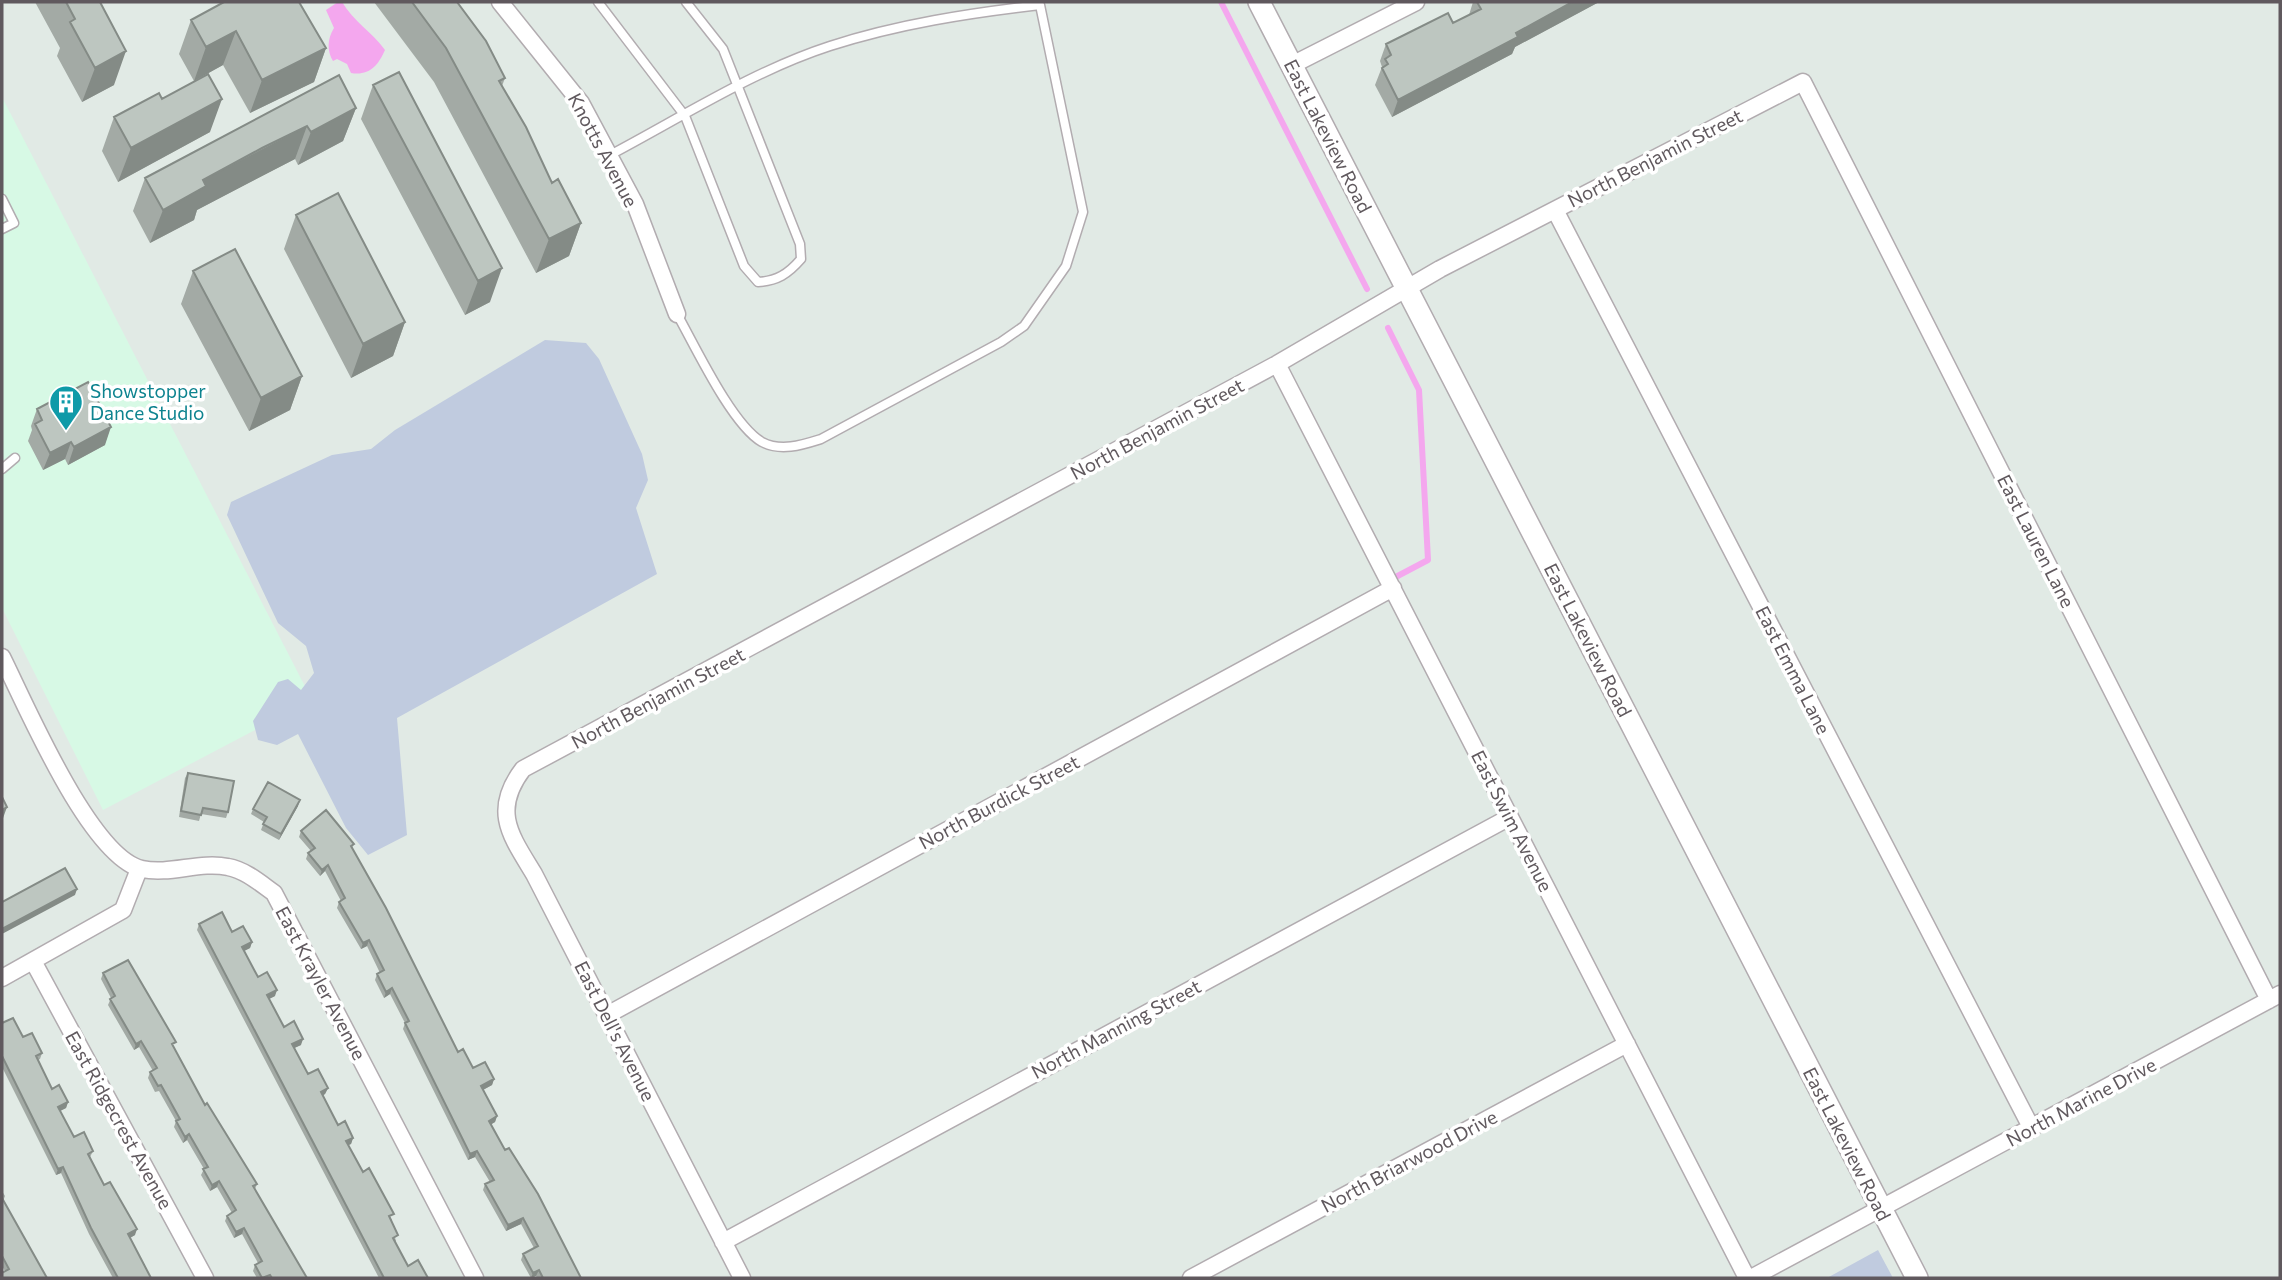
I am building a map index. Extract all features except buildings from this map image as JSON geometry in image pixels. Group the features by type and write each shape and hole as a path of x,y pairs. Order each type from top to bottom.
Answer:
{"street":[{"name":"Knotts Avenue","path":"500,2 581,103 635,204 677,314"},
{"name":"East Lakeview Road","path":"1259,2 1917,1278"},
{"path":"1292,65 1416,2"},
{"name":"North Benjamin Street","path":"514,780 523,769 535,762 572,745 1277,364 1385,304 1406,287 1803,82"},
{"name":"East Lauren Lane","path":"1803,82 2275,998"},
{"name":"East Emma Lane","path":"1555,210 2032,1129"},
{"name":"East Swim Avenue","path":"1277,364 1749,1278"},
{"name":"North Burdick Street","path":"607,1015 1392,588"},
{"path":"2,657 75,803 105,843 139,869 123,910 2,978"},
{"name":"East Dell's Avenue","path":"514,780 506,804 508,831 607,1015 742,1278"},
{"name":"North Manning Street","path":"723,1242 1510,817"},
{"name":"East Krayler Avenue","path":"139,869 227,866 248,874 274,893 475,1278"},
{"name":"East Ridgecrest Avenue","path":"33,961 205,1278"},
{"name":"North Marine Drive","path":"1749,1278 1881,1211 2275,998"},
{"name":"North Briarwood Drive","path":"1191,1278 1627,1044"}],"lane":[{"path":"598,2 685,116 744,266 758,282 782,277 801,260 800,244 723,49 686,2"},
{"path":"610,155 738,85 830,46 967,13 1040,5 1083,212 1066,266 1044,301 1016,331 980,356 821,439 798,447 777,447 762,442 746,429 717,386 677,314"},
{"path":"2,199 14,223 2,229"},
{"path":"2,469 15,458"}],"shaded area":[{"path":"342,2 385,50 376,65 363,73 351,73 347,64 337,59 333,61 331,57 329,41 334,28 326,10"},
{"path":"2,97 312,700 103,810 2,608"},
{"path":"545,340 586,343 599,359 642,454 648,480 636,508 657,574 397,718 407,835 368,855 346,828 298,734 277,745 258,740 253,721 278,682 288,679 301,690 314,673 306,646 278,623 227,515 231,502 332,455 371,449 395,430"},
{"path":"1878,1250 1893,1278 1827,1278"}],"waterway":[{"path":"1221,2 1367,289"},
{"path":"1388,328 1419,390 1428,560 1390,580"}],"place":[{"name":"Showstopper Dance Studio","path":"66,432"}]}
